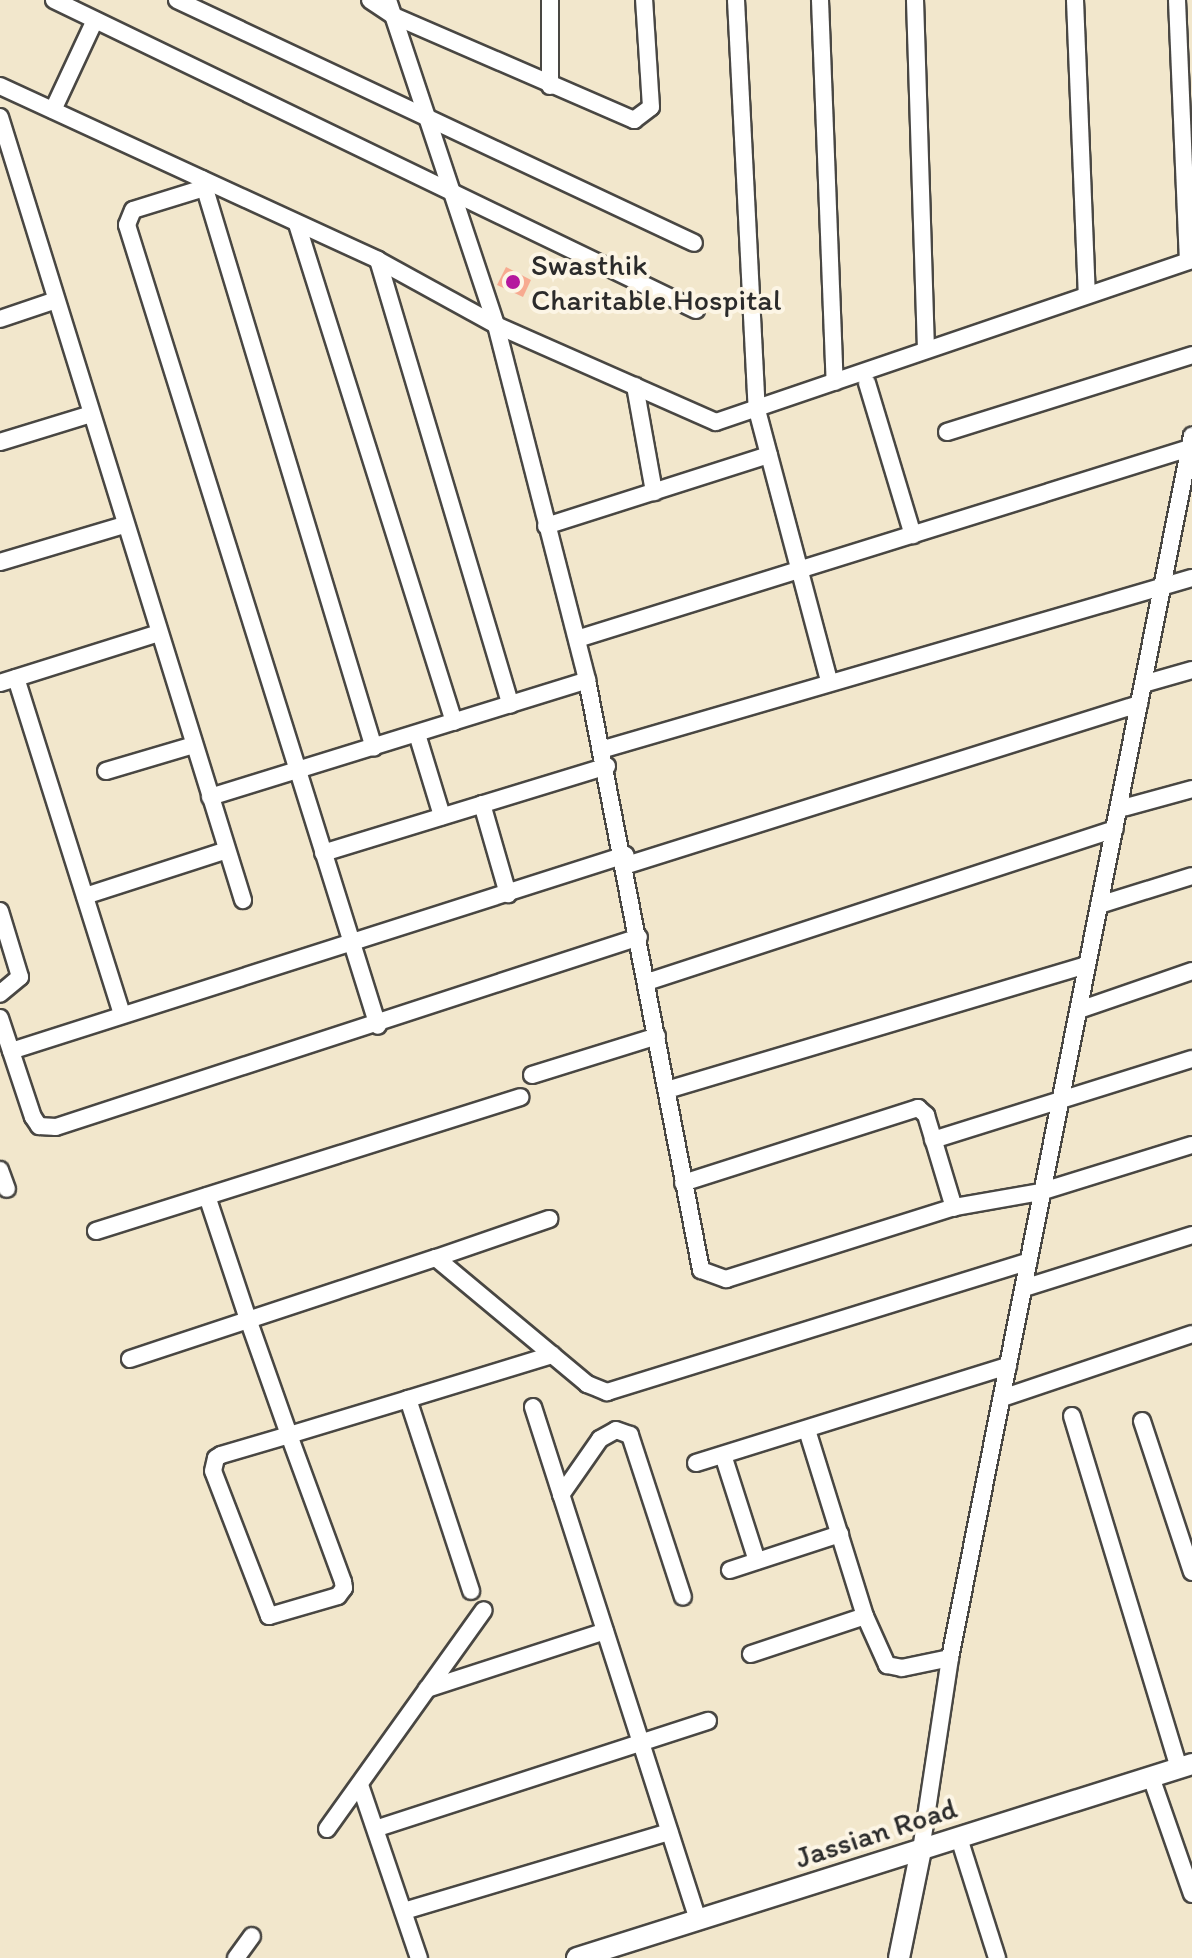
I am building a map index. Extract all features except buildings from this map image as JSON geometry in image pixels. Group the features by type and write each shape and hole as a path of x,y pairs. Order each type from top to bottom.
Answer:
{"street":[{"path":"54,0 457,198 696,310"},
{"path":"177,0 694,243"},
{"path":"370,0 550,86 625,117 646,115 651,107 644,0"},
{"path":"550,0 550,86"},
{"path":"736,0 757,410 829,680"},
{"path":"820,0 835,382"},
{"path":"915,0 926,349"},
{"path":"1075,0 1087,294"},
{"path":"0,86 378,260 496,325 716,422 1190,261 1177,0"},
{"path":"391,8 457,198 496,325 606,757 697,1260 715,1279 954,1208 1040,1192 1192,1145"},
{"path":"53,110 95,20"},
{"path":"0,117 124,525 243,900"},
{"path":"203,182 374,748"},
{"path":"203,182 133,210 127,225 378,1026"},
{"path":"297,224 454,722"},
{"path":"378,260 511,705"},
{"path":"0,319 56,300"},
{"path":"947,432 1192,355"},
{"path":"867,383 913,535"},
{"path":"635,386 654,492"},
{"path":"0,442 91,414"},
{"path":"577,639 913,535 1191,442 1187,482 1163,582 1040,1192 1024,1288 950,1658 921,1850 899,1958"},
{"path":"546,526 769,455"},
{"path":"0,562 124,525"},
{"path":"323,853 482,804 606,757 829,680 1163,582 1192,578"},
{"path":"122,1015 85,896 8,680 159,633"},
{"path":"1143,684 1192,670"},
{"path":"210,797 587,680"},
{"path":"11,1051 508,894 1139,704"},
{"path":"417,734 442,816"},
{"path":"106,771 194,745"},
{"path":"1119,809 1192,789"},
{"path":"482,804 508,894"},
{"path":"647,982 1115,829"},
{"path":"85,896 227,850"},
{"path":"1099,905 1192,876"},
{"path":"0,911 20,977 0,994"},
{"path":"0,1018 33,1117 48,1128 378,1026 639,937"},
{"path":"667,1090 1087,965"},
{"path":"1079,1010 1192,971"},
{"path":"532,1075 657,1036"},
{"path":"933,1140 1192,1059"},
{"path":"96,1231 520,1097"},
{"path":"683,1183 912,1109 923,1110 954,1208"},
{"path":"0,1170 7,1189"},
{"path":"207,1196 248,1319 289,1435 344,1588 338,1596 274,1617 262,1608 211,1466 221,1455 289,1435 552,1355"},
{"path":"130,1359 549,1219"},
{"path":"1024,1288 1192,1235"},
{"path":"436,1258 597,1390 619,1391 1028,1262"},
{"path":"1002,1398 1192,1334"},
{"path":"696,1463 1008,1366"},
{"path":"408,1399 471,1591"},
{"path":"533,1407 698,1920"},
{"path":"1072,1416 1186,1766"},
{"path":"1142,1421 1192,1572"},
{"path":"561,1495 600,1439 616,1430 630,1435 683,1597"},
{"path":"807,1430 865,1616 887,1665 902,1668 950,1658"},
{"path":"723,1455 757,1561"},
{"path":"730,1570 840,1534"},
{"path":"327,1829 484,1610"},
{"path":"751,1654 865,1616"},
{"path":"427,1689 605,1631"},
{"path":"378,1828 708,1721"},
{"name":"Jassian Road","path":"577,1958 1186,1766"},
{"path":"1151,1777 1192,1894"},
{"path":"360,1785 378,1828 419,1958"},
{"path":"404,1911 669,1832"},
{"path":"959,1838 997,1958"},
{"path":"236,1958 252,1936"}],"place":[{"name":"Swasthik Charitable Hospital","path":"513,282"}]}
